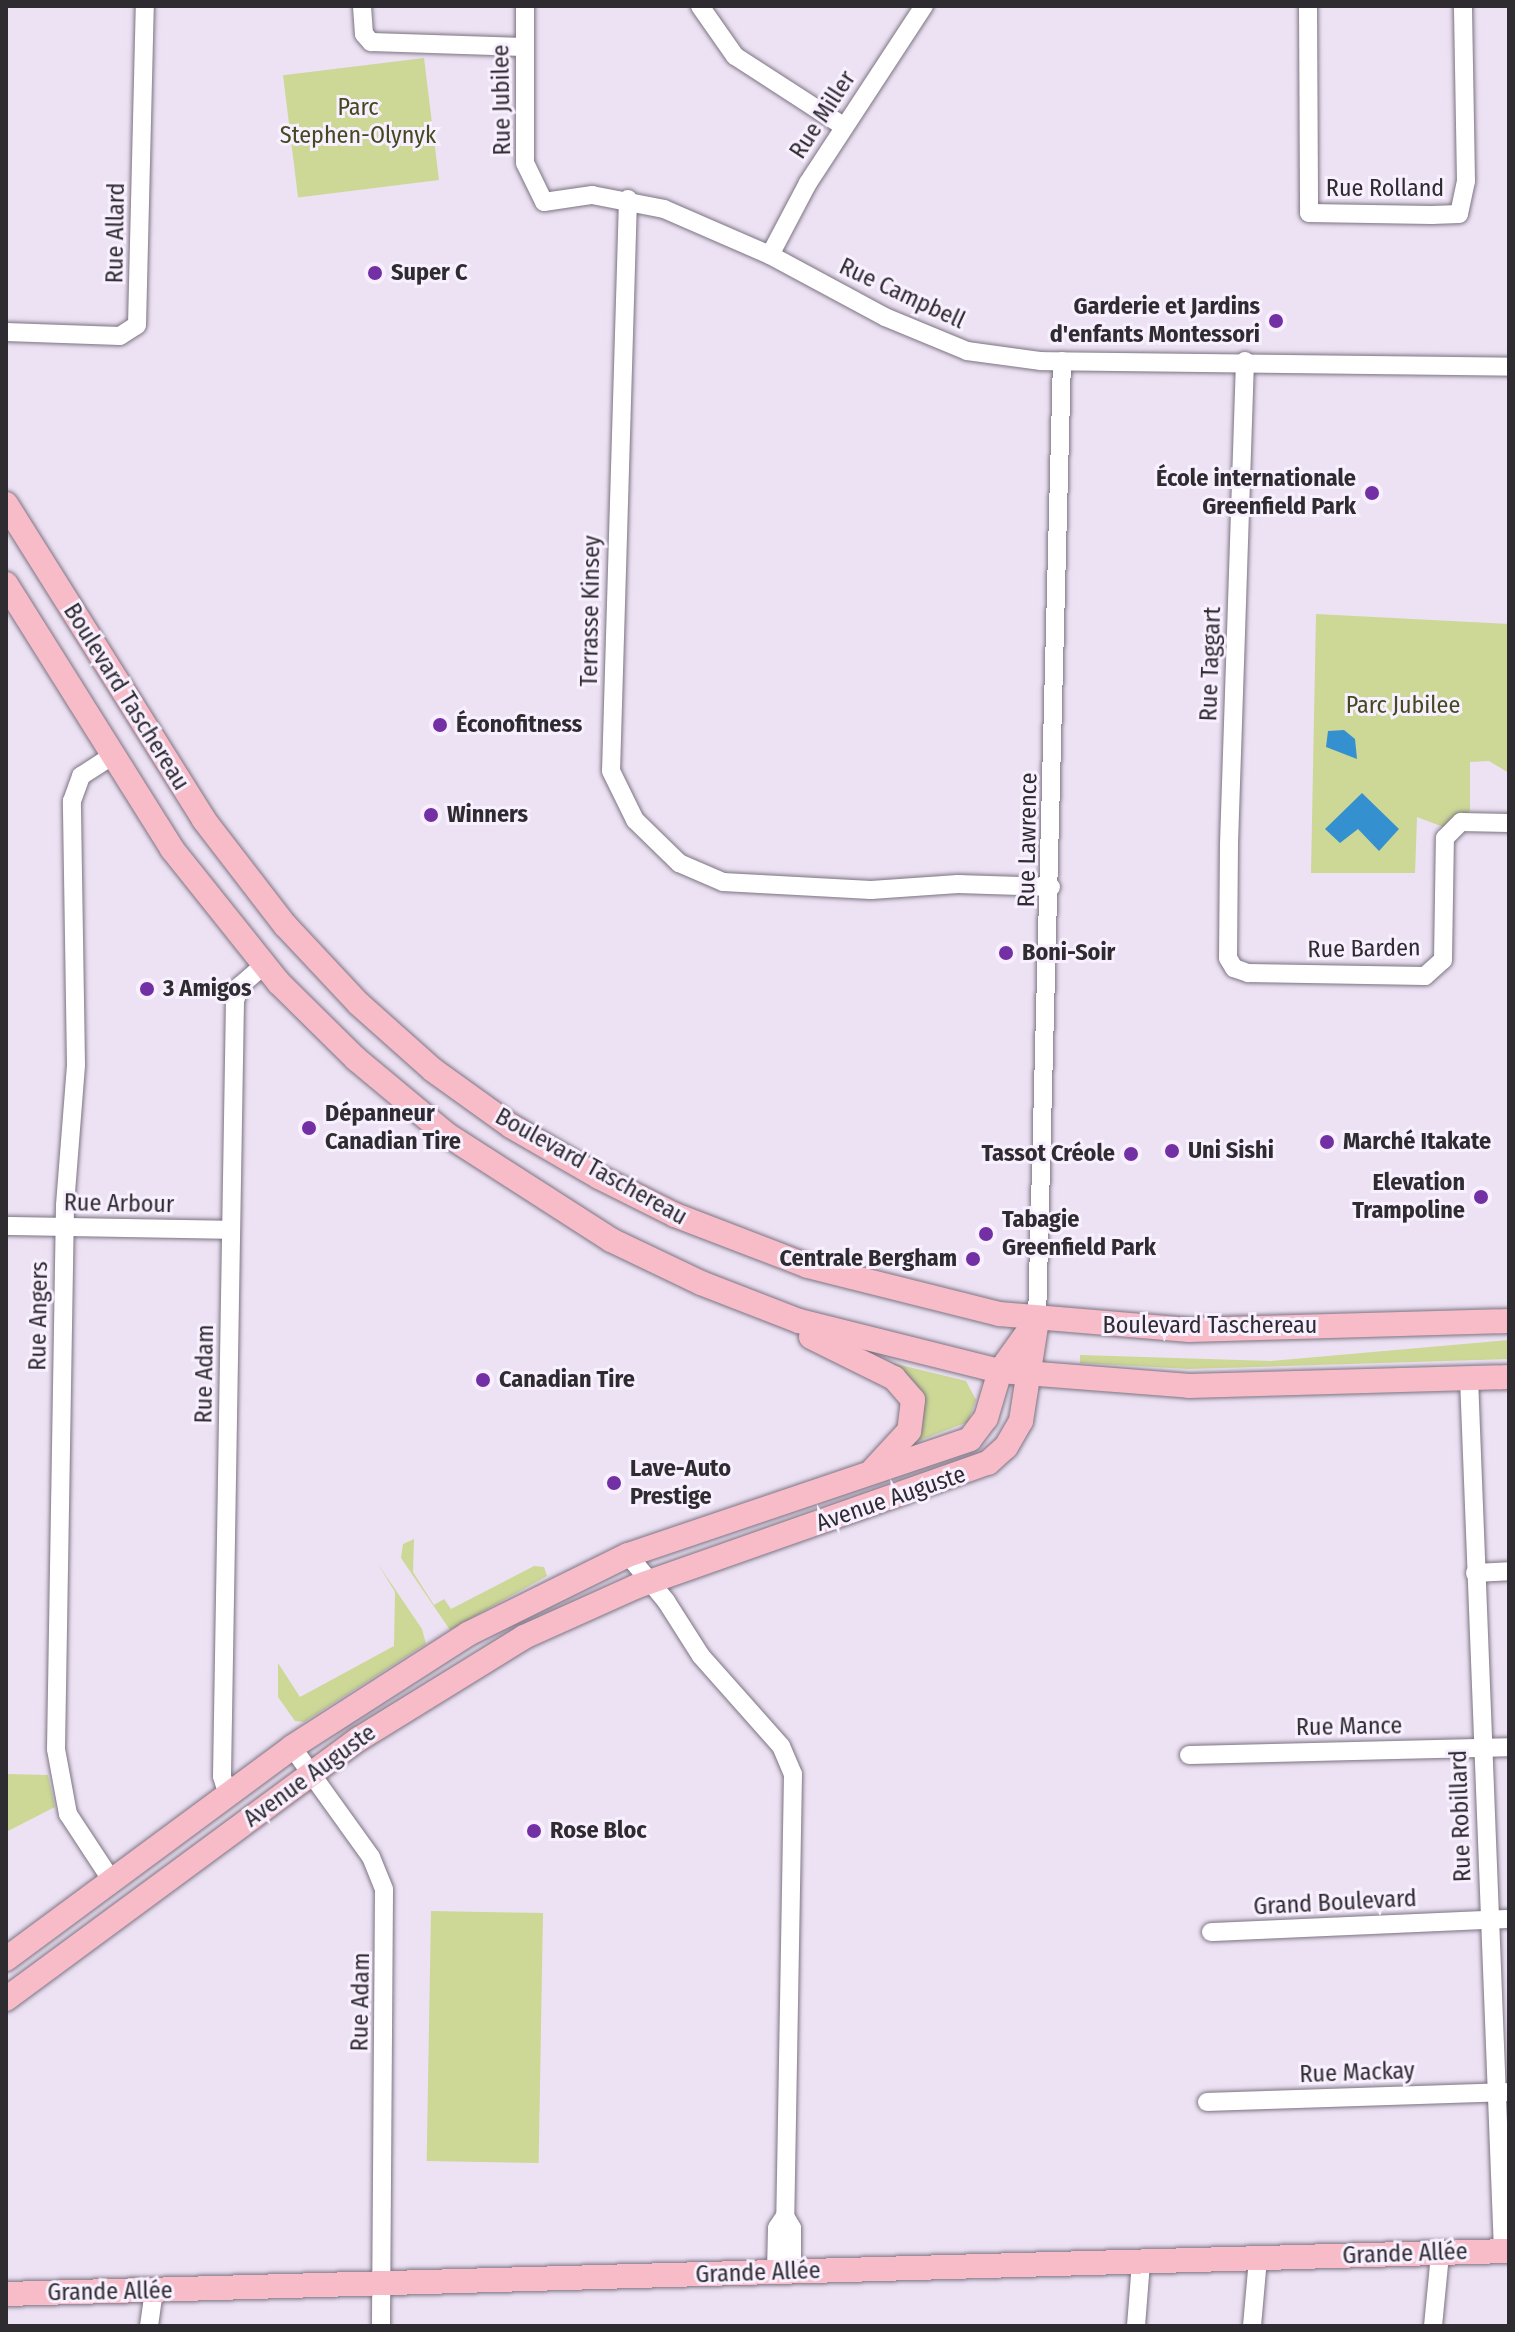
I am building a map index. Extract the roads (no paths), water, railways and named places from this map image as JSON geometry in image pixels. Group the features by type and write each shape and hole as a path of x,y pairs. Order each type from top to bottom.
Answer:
{"main road":[{"name":"Boulevard Taschereau","path":"6,504 228,854 325,969 433,1070 533,1140 675,1215 831,1273 1037,1320 1203,1331 1509,1321"},
{"name":"Boulevard Taschereau","path":"6,584 186,869 263,966 344,1048 446,1134 569,1216 701,1283 846,1335 1000,1371 1189,1386 1509,1377"},
{"path":"701,1283 903,1386 914,1405 911,1426 871,1472"},
{"name":"Avenue Auguste","path":"6,1959 292,1747 443,1648 628,1555 970,1439 986,1418 1000,1371 1037,1320"},
{"name":"Avenue Auguste","path":"6,1999 311,1774 524,1637 651,1582 981,1468 1014,1435 1031,1375 1037,1320"},
{"name":"Grande Allée","path":"6,2294 1506,2251"}],"street":[{"name":"Rue Allard","path":"6,332 120,336 137,325 145,6"},
{"path":"362,6 364,34 371,42 524,47"},
{"name":"Rue Jubilee","path":"525,6 525,163 544,202 592,195 628,199"},
{"path":"700,6 735,56 843,126"},
{"name":"Rue Miller","path":"770,255 843,126 924,6"},
{"name":"Rue Rolland","path":"1308,6 1309,213 1432,215 1459,214 1466,181 1463,6"},
{"name":"Rue Campbell","path":"628,199 664,209 770,255 885,317 967,351 1062,361 1245,361 1509,367"},
{"name":"Terrasse Kinsey","path":"628,199 611,771 635,820 679,863 723,882 871,890 958,884 1051,887"},
{"name":"Rue Lawrence","path":"1037,1320 1051,887 1062,361"},
{"name":"Rue Taggart","path":"1234,968 1228,958 1229,850 1245,361"},
{"name":"Rue Angers","path":"112,756 81,776 73,795 76,1065 65,1227 56,1762 73,1824 112,1881"},
{"name":"Rue Barden","path":"1234,968 1248,973 1425,976 1443,960 1445,838 1461,822 1509,823"},
{"name":"Rue Adam","path":"228,1795 222,1776 236,997 263,966"},
{"name":"Rue Arbour","path":"6,1226 231,1230"},
{"name":"Rue Robillard","path":"1469,1378 1489,1920 1502,2092 1506,2251"},
{"path":"628,1555 651,1582 701,1656 781,1746 793,1774 785,2216 777,2228 784,2272"},
{"path":"1475,1573 1509,1571"},
{"name":"Rue Adam","path":"292,1747 371,1857 385,1895 381,2326"},
{"name":"Rue Mance","path":"1189,1755 1509,1747"},
{"name":"Grand Boulevard","path":"1211,1932 1509,1919"},
{"name":"Rue Mackay","path":"1207,2102 1502,2092"},
{"path":"1433,2326 1440,2254"},
{"path":"1252,2326 1258,2259"},
{"path":"1136,2326 1141,2262"},
{"path":"149,2326 154,2291"}],"water":[{"path":"1344,730 1355,739 1357,759 1326,747 1328,731"},
{"path":"1362,793 1399,829 1379,851 1358,829 1340,843 1325,829"}],"place":[{"name":"Super C","path":"375,273"},
{"name":"Garderie et Jardins d'enfants Montessori","path":"1276,321"},
{"name":"École internationale Greenfield Park","path":"1372,493"},
{"name":"Éconofitness","path":"440,725"},
{"name":"Winners","path":"431,815"},
{"name":"Boni-Soir","path":"1006,953"},
{"name":"3 Amigos","path":"147,989"},
{"name":"Dépanneur Canadian Tire","path":"309,1128"},
{"name":"Marché Itakate","path":"1327,1142"},
{"name":"Uni Sishi","path":"1172,1151"},
{"name":"Tassot Créole","path":"1131,1154"},
{"name":"Elevation Trampoline","path":"1481,1197"},
{"name":"Tabagie Greenfield Park","path":"986,1234"},
{"name":"Centrale Bergham","path":"973,1259"},
{"name":"Canadian Tire","path":"483,1380"},
{"name":"Lave-Auto Prestige","path":"614,1483"},
{"name":"Rose Bloc","path":"534,1831"}],"park label":[{"name":"Parc Stephen-Olynyk","path":"358,122"},
{"name":"Parc Jubilee","path":"1403,706"}]}
